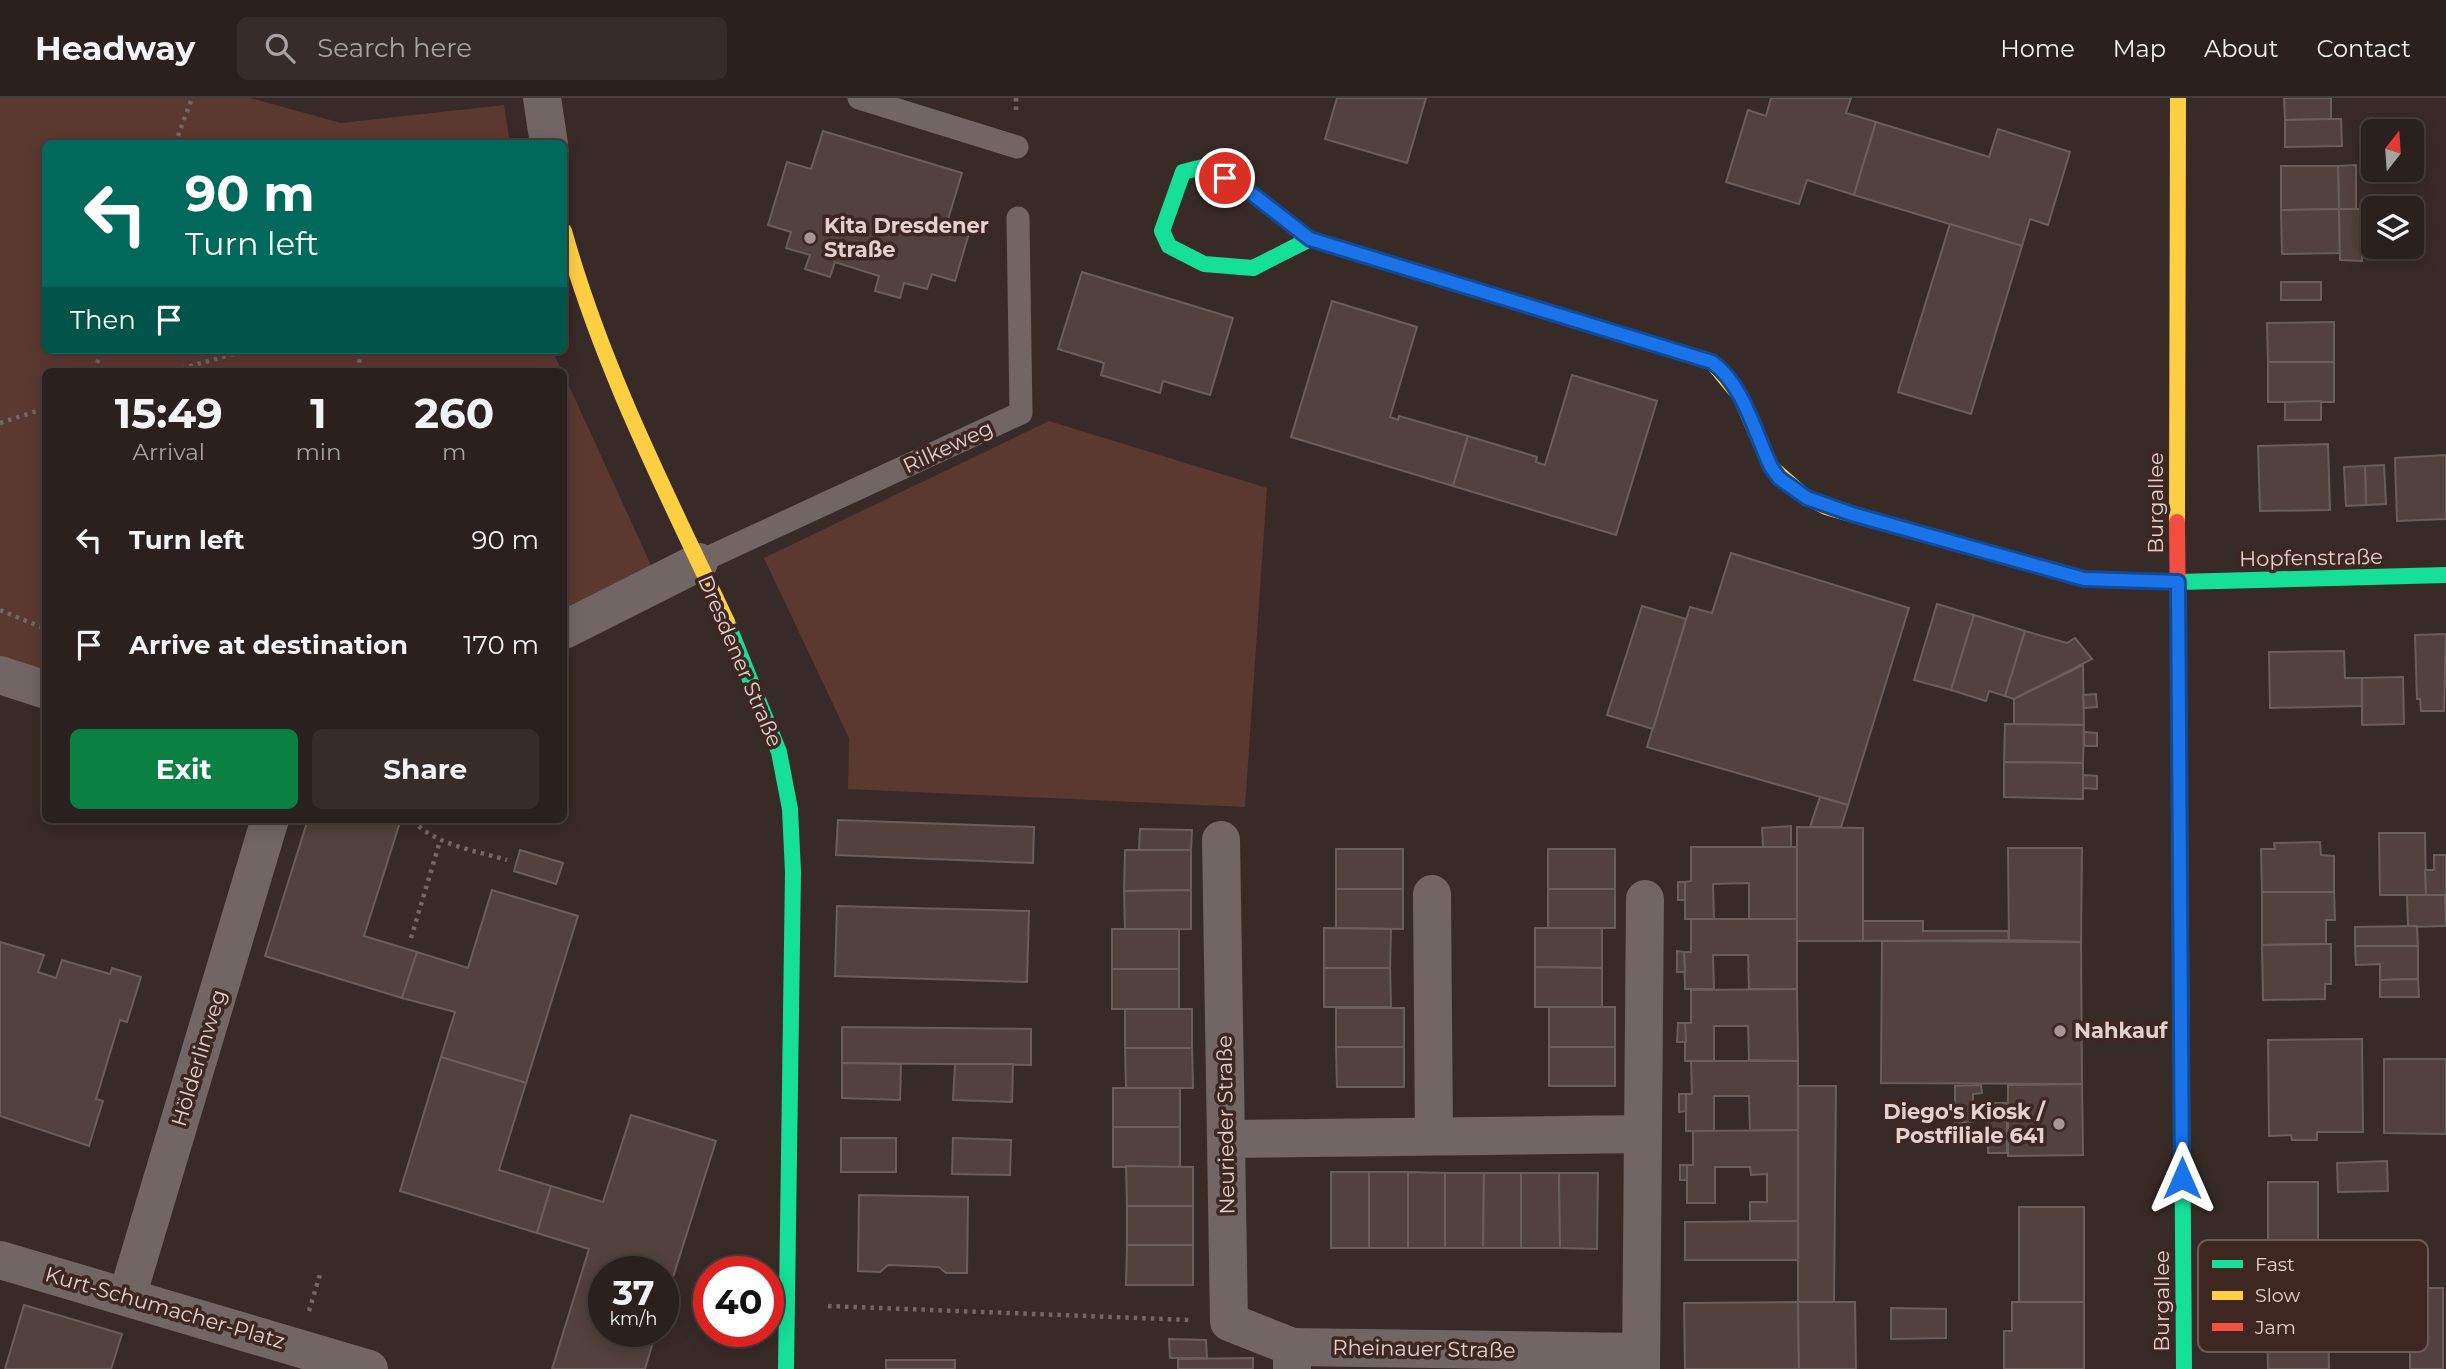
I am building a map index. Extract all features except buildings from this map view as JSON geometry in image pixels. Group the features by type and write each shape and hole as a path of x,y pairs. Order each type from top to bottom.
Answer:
{"street":[{"path":"542,98 548,140"},
{"name":"Burgallee","path":"2178,98 2183,1369"},
{"path":"1203,167 1247,190 1310,239 1253,268 1204,264 1169,246 1163,231 1183,172 1203,167"},
{"name":"Hopfenstraße","path":"1310,239 1712,362 1721,368 1735,388 1771,467 1779,478 1826,507 2084,579 2178,582 2446,575"},
{"name":"Dresdener Straße","path":"567,243 576,280 598,340 675,517 740,650 776,744 789,811 792,856 786,1369"},
{"path":"567,628 699,562"},
{"path":"0,675 42,689"},
{"name":"Hölderlinweg","path":"127,1297 269,823"},
{"name":"Neurieder Straße","path":"1221,840 1229,1322"},
{"path":"1432,894 1434,1136"},
{"name":"Rheinauer Straße","path":"1292,1358 1641,1361 1645,899"},
{"path":"1227,1139 1643,1134"},
{"name":"Kurt-Schumacher-Platz","path":"0,1260 369,1369"},
{"path":"1229,1322 1292,1358"}],"lane":[{"path":"859,98 1017,147"},
{"name":"Rilkeweg","path":"699,562 1021,413 1018,218"}],"path":[{"path":"176,140 192,98"},
{"path":"184,368 234,354"},
{"path":"0,423 42,409"},
{"path":"0,610 42,627"},
{"path":"416,823 428,835 440,841 507,860"},
{"path":"411,938 440,841"},
{"path":"788,1302 852,1308 1229,1322"}],"shaded area":[{"path":"0,98 250,98 341,123 504,105 510,140 42,140 42,354 554,354 561,368 42,368 42,670 0,656"},
{"path":"567,382 656,576 567,617"},
{"path":"1049,421 1267,488 1245,807 848,789 849,738 764,558"}],"traffic: fast":[{"path":"1310,239 1253,268 1204,264 1169,246 1162,231 1183,172 1203,167 1247,190 1310,239 1610,331"},
{"path":"1958,544 2084,579 2178,582 2446,575"},
{"path":"727,622 779,752 790,809 793,872 786,1369"},
{"path":"2180,828 2184,1369"}],"traffic: slow":[{"path":"2177,522 2178,98"},
{"path":"567,241 597,332 637,430 727,622"},
{"path":"1610,331 1712,362 1740,396 1771,467 1803,495 1826,507 1958,544"}],"traffic: jam":[{"path":"2177,522 2180,828"}],"place":[{"name":"Kita Dresdener Straße","path":"810,238"},
{"name":"Nahkauf","path":"2060,1031"},
{"name":"Diego's Kiosk / Postfiliale 641","path":"2059,1124"}],"route":[{"path":"1225,178 1247,190 1310,239 1712,362 1721,368 1735,388 1771,467 1779,478 1807,498 1826,507 2084,579 2178,582 2182,1178"}]}
